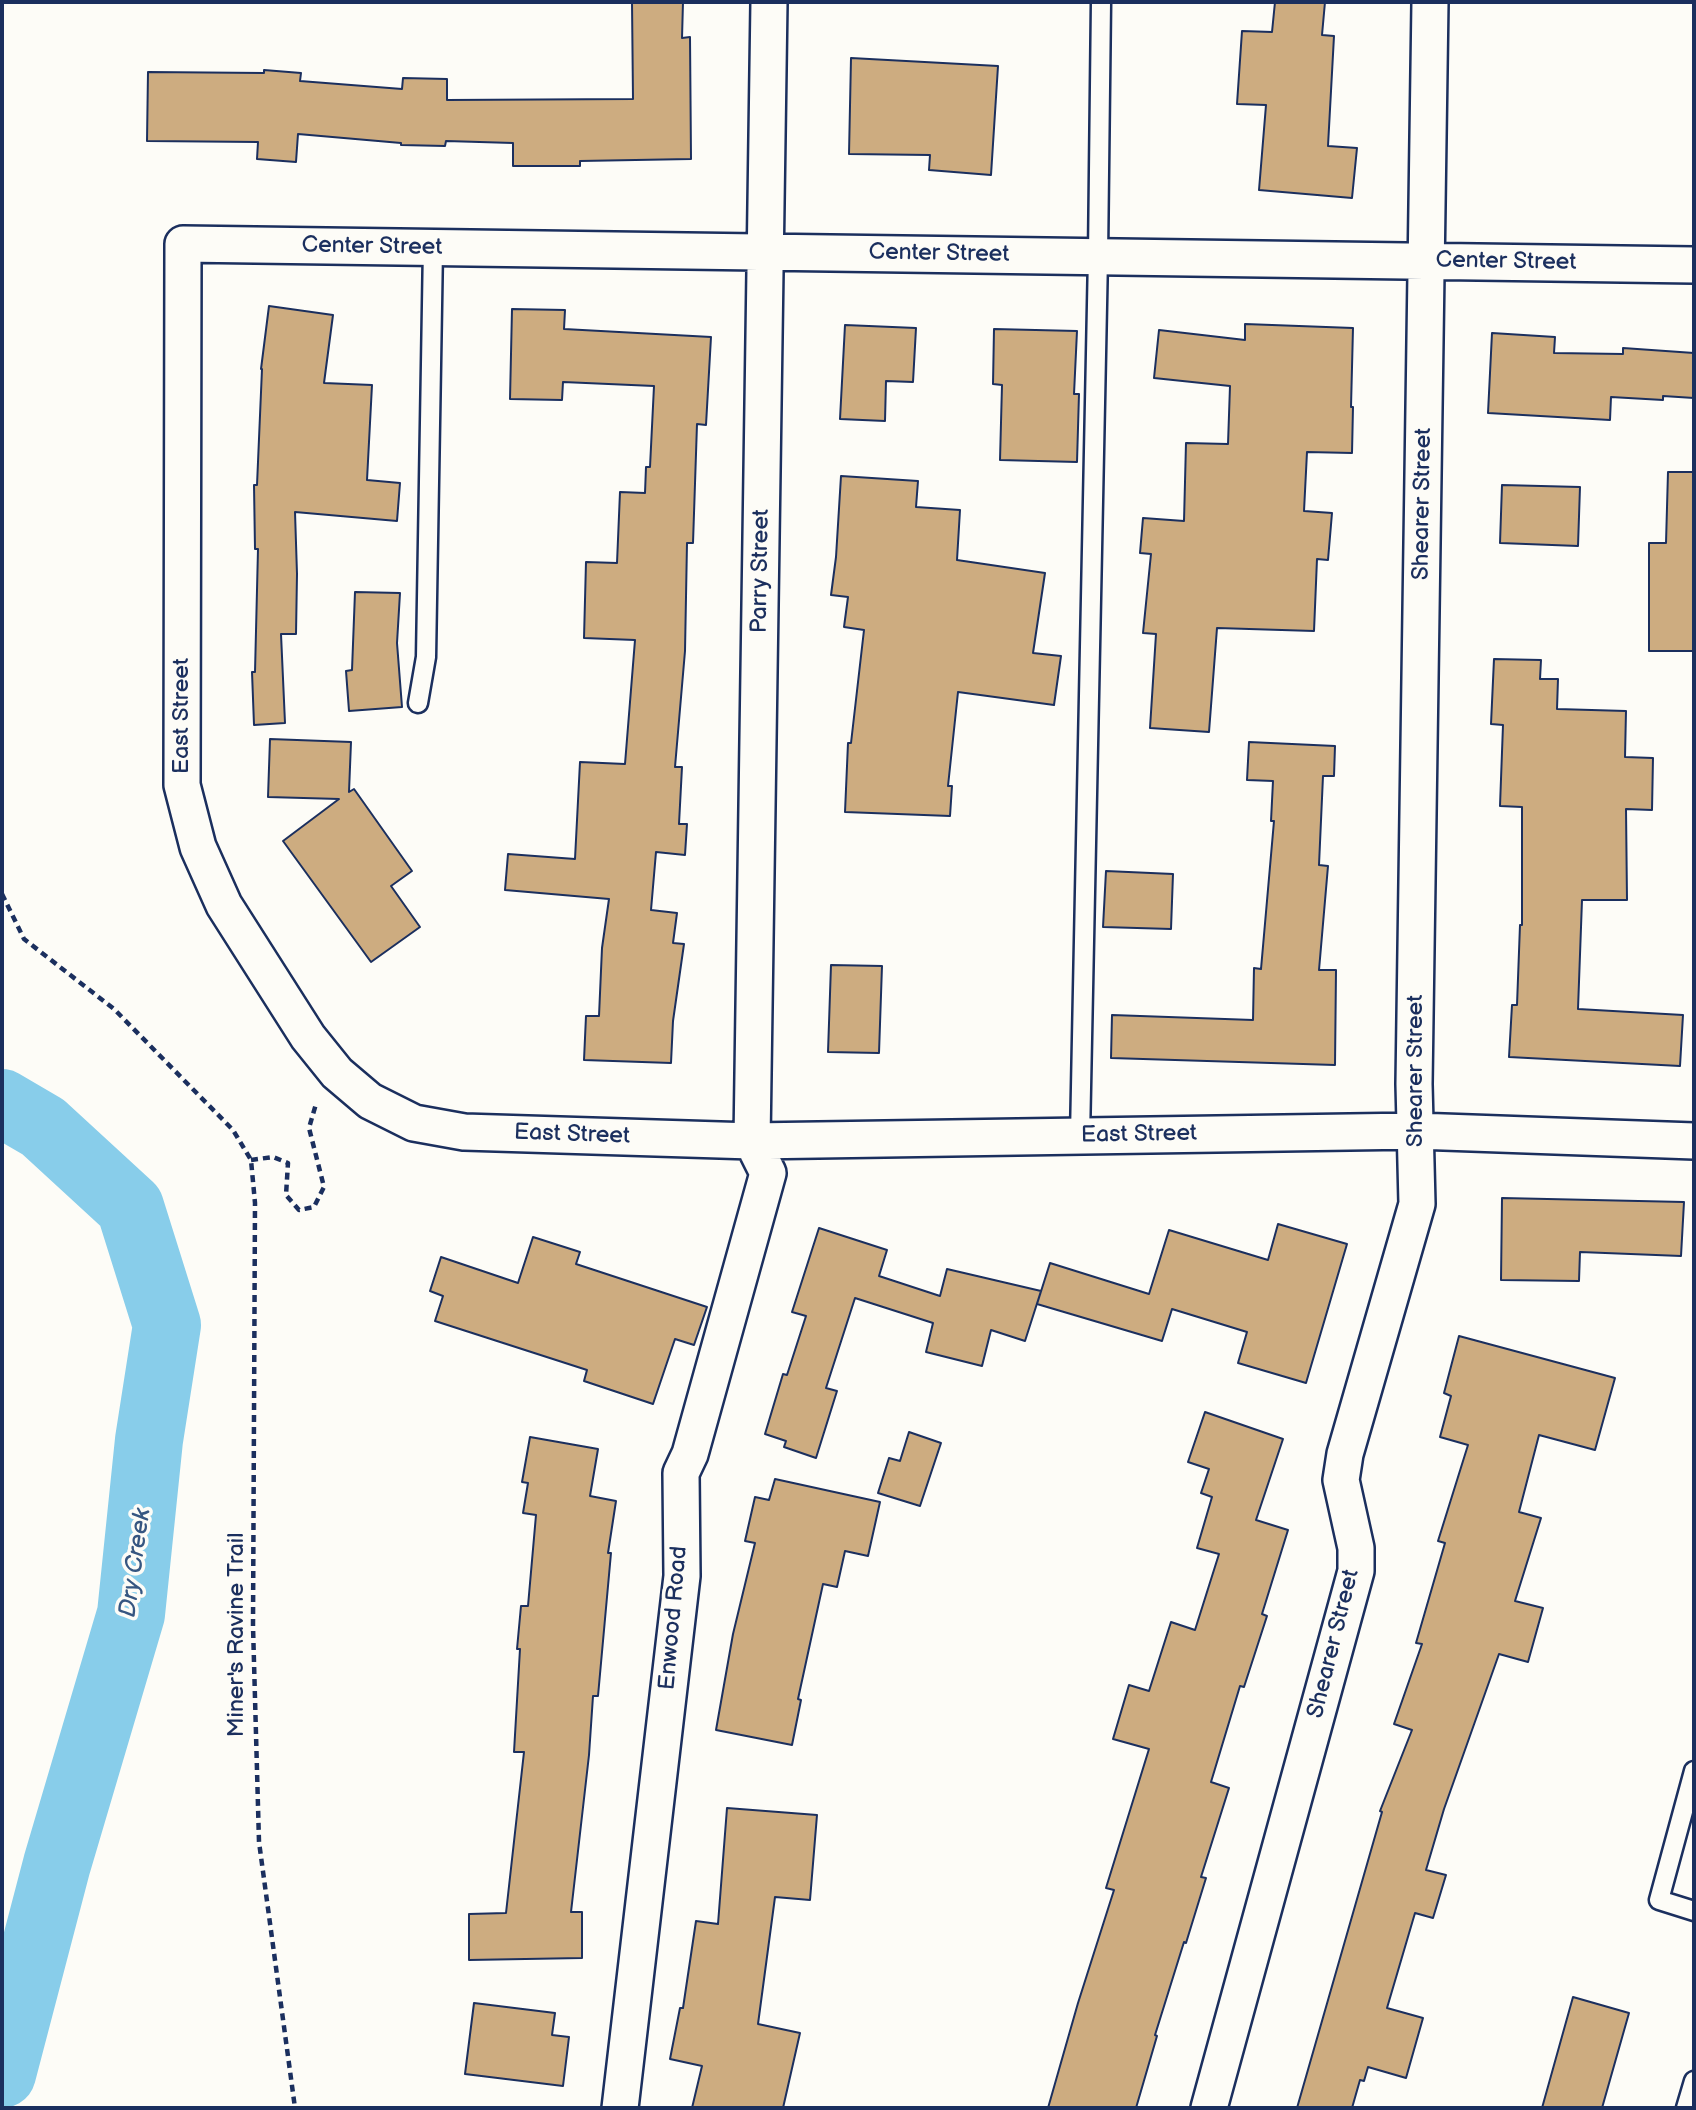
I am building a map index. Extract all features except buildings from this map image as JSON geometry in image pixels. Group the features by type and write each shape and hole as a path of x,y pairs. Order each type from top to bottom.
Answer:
{"street":[{"name":"Parry Street","path":"752,1141 769,2"},
{"name":"Shearer Street","path":"1209,2108 1356,1571 1356,1548 1341,1480 1345,1454 1417,1205 1414,1084 1430,2"},
{"name":"Center Street","path":"183,244 1694,265"},
{"name":"East Street","path":"183,244 182,785 198,847 224,905 308,1037 337,1073 370,1101 414,1123 464,1132 752,1141 1416,1131 1694,1141"},
{"name":"Enwood Road","path":"621,2108 682,1576 681,1474 690,1454 768,1173 752,1141"}],"lane":[{"path":"1080,1136 1101,2"},
{"path":"418,703 426,657 433,247"},
{"path":"1694,1771 1659,1900 1694,1910"},
{"path":"1686,2108 1694,2081"}],"path":[{"name":"Miner's Ravine Trail","path":"2,894 24,939 114,1009 233,1129 251,1160 255,1225 253,1626 259,1842 295,2108"},
{"path":"251,1160 273,1157 288,1163 286,1195 299,1210 314,1207 324,1187 309,1128 317,1101 337,1073"}],"waterway":[{"name":"Dry Creek","path":"2,1103 43,1127 130,1207 167,1325 149,1440 131,1614 57,1864 2,2074"}]}
